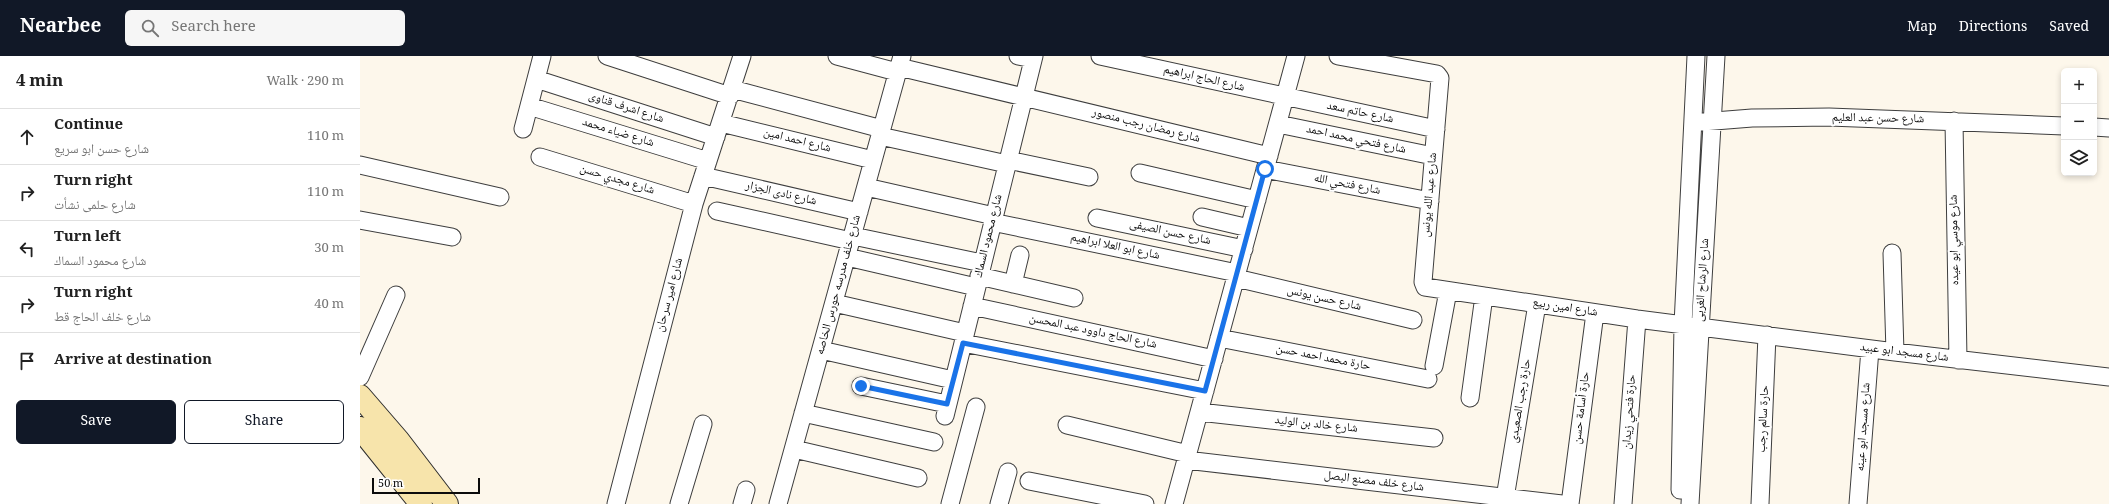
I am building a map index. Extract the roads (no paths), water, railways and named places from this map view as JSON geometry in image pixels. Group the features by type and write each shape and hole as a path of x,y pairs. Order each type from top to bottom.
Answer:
{"main road":[{"path":"360,396 398,440 447,504"},
{"path":"360,428 421,504"}],"street":[{"path":"523,129 542,56"},
{"path":"607,56 731,93 881,133 1007,162 1089,177"},
{"name":"شارع امير سرحان","path":"616,504 694,204 742,56"},
{"name":"شارع رمضان رجب منصور","path":"837,56 900,65 1267,163"},
{"name":"شارع الحاج ابراهيم","path":"1100,56 1285,97"},
{"path":"1174,504 1296,56"},
{"name":"شارع عبد الله يونس","path":"1338,56 1437,74 1440,80 1423,284 1427,287 1448,290"},
{"name":"شارع الرشاح الغربى","path":"1679,504 1683,325 1696,56"},
{"name":"شارع الرشاح الغربى","path":"1690,504 1716,56"},
{"name":"شارع محمود السماك","path":"861,386 946,410 1024,97 1028,57"},
{"name":"شارع خلف مدرسه حورس الخاصه","path":"782,503 794,449 900,65"},
{"name":"شارع اشرف قناوى","path":"536,79 718,130"},
{"name":"شارع حاتم سعد","path":"1285,97 1436,129"},
{"name":"شارع ضياء محمد","path":"529,106 706,168"},
{"name":"شارع حسن عبد العليم","path":"1692,123 1829,117 2061,126"},
{"name":"شارع موسي ابو عيده","path":"1954,121 1958,360"},
{"name":"شارع فتحي محمد احمد","path":"1278,124 1434,156"},
{"path":"2097,127 2109,128"},
{"name":"شارع احمد امين","path":"718,130 873,160"},
{"name":"شارع مجدي حسن","path":"540,157 694,204"},
{"name":"شارع فتحي الله","path":"1267,163 1430,201"},
{"path":"360,165 500,197"},
{"name":"شارع نادى الجزار","path":"706,168 859,212"},
{"path":"1140,173 1257,200"},
{"name":"شارع ابو العلا ابراهيم","path":"866,188 1236,276"},
{"path":"717,211 1074,298"},
{"path":"1202,217 1249,228"},
{"name":"شارع حسن الصيفى","path":"1097,218 1244,249"},
{"path":"360,220 452,238"},
{"path":"850,244 979,276"},
{"path":"1892,253 1895,352"},
{"path":"1013,284 1020,255"},
{"name":"شارع حسن يونس","path":"1236,276 1413,320"},
{"path":"1685,276 1703,277"},
{"name":"شارع امين ربيع","path":"1448,290 1595,313 1700,326"},
{"name":"حارة محمد احمد حسن","path":"1219,338 1431,372 1448,290"},
{"path":"360,377 396,295"},
{"path":"1470,398 1484,296"},
{"path":"834,303 964,338 1205,391"},
{"name":"حارة رجب الصعيدى","path":"1505,498 1537,304"},
{"name":"شارع الحاج داوود عبد المحسن","path":"972,306 1214,359"},
{"name":"حارة أسامة حسن","path":"1570,504 1595,313"},
{"name":"حارة فتحي زيدان","path":"1623,504 1637,319"},
{"name":"شارع مسجد ابو عبيد","path":"1700,326 1958,360 2109,377"},
{"name":"حارة سالم رجب","path":"1760,504 1767,335"},
{"name":"شارع مسجد ابو عينه","path":"1858,504 1870,349"},
{"path":"821,350 954,380"},
{"path":"950,504 976,407"},
{"name":"شارع خالد بن الوليد","path":"1199,412 1434,438"},
{"path":"804,413 934,442"},
{"path":"679,504 703,424"},
{"name":"شارع خلف مصنع البصل","path":"1067,425 1187,457 1562,504"},
{"path":"794,449 918,478"},
{"path":"999,504 1008,472"},
{"path":"1029,481 1145,504"}]}
